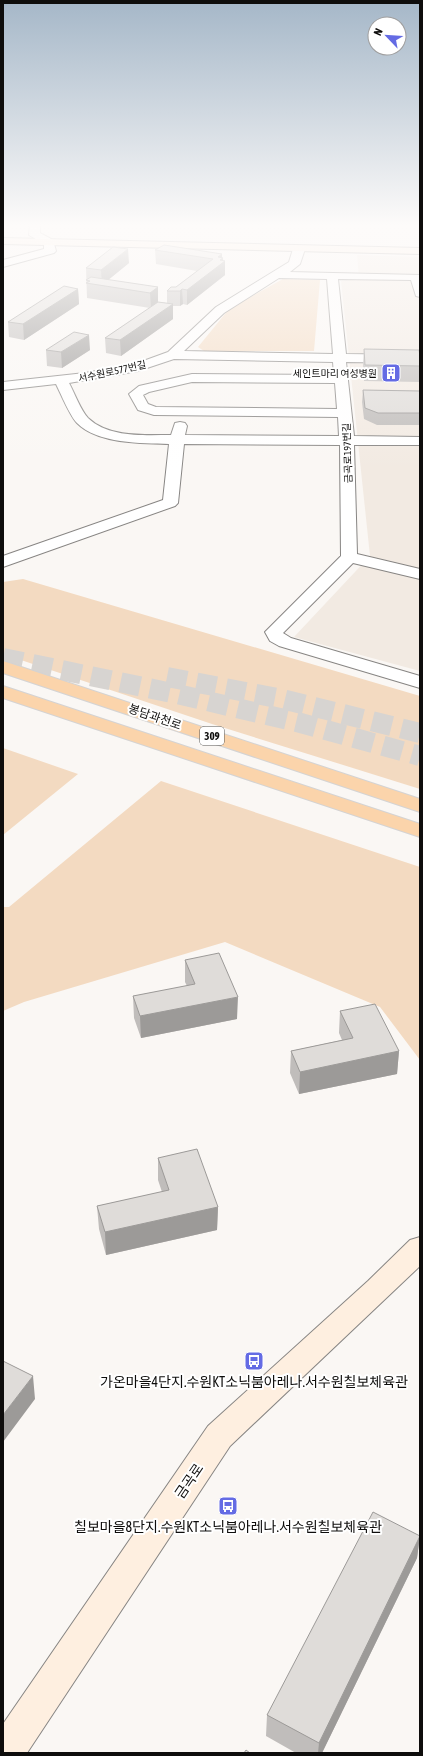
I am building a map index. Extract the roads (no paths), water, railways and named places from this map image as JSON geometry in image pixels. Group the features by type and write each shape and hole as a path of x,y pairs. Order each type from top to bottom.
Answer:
{"highway":[{"name":"봉담과천로","path":"3,667 420,806"},
{"name":"봉담과천로","path":"3,692 420,831"}],"main road":[{"name":"금곡로","path":"5,1753 219,1436 378,1289 420,1248"}],"street":[{"name":"서수원로577번길","path":"3,386 61,381 138,367 173,355 220,310 228,305"},
{"name":"금곡로197번길","path":"335,305 347,440 349,557"},
{"path":"173,355 420,359"},
{"path":"342,379 192,378 144,389 136,394 143,407 154,411 183,413 345,413"},
{"path":"61,381 82,420 99,431 131,439 420,440"},
{"path":"3,562 170,503 177,439 183,413"},
{"path":"420,574 349,557 274,632 276,637 285,642 420,682"}],"tunnel":[{"path":"3,658 177,694 297,722 420,756"},
{"path":"167,677 282,699 420,733"}],"place":[{"name":"세인트마리 여성병원","path":"391,373"},
{"name":"가온마을4단지.수원KT소닉붐아레나.서수원칠보체육관","path":"254,1361"},
{"name":"칠보마을8단지.수원KT소닉붐아레나.서수원칠보체육관","path":"228,1506"}]}
